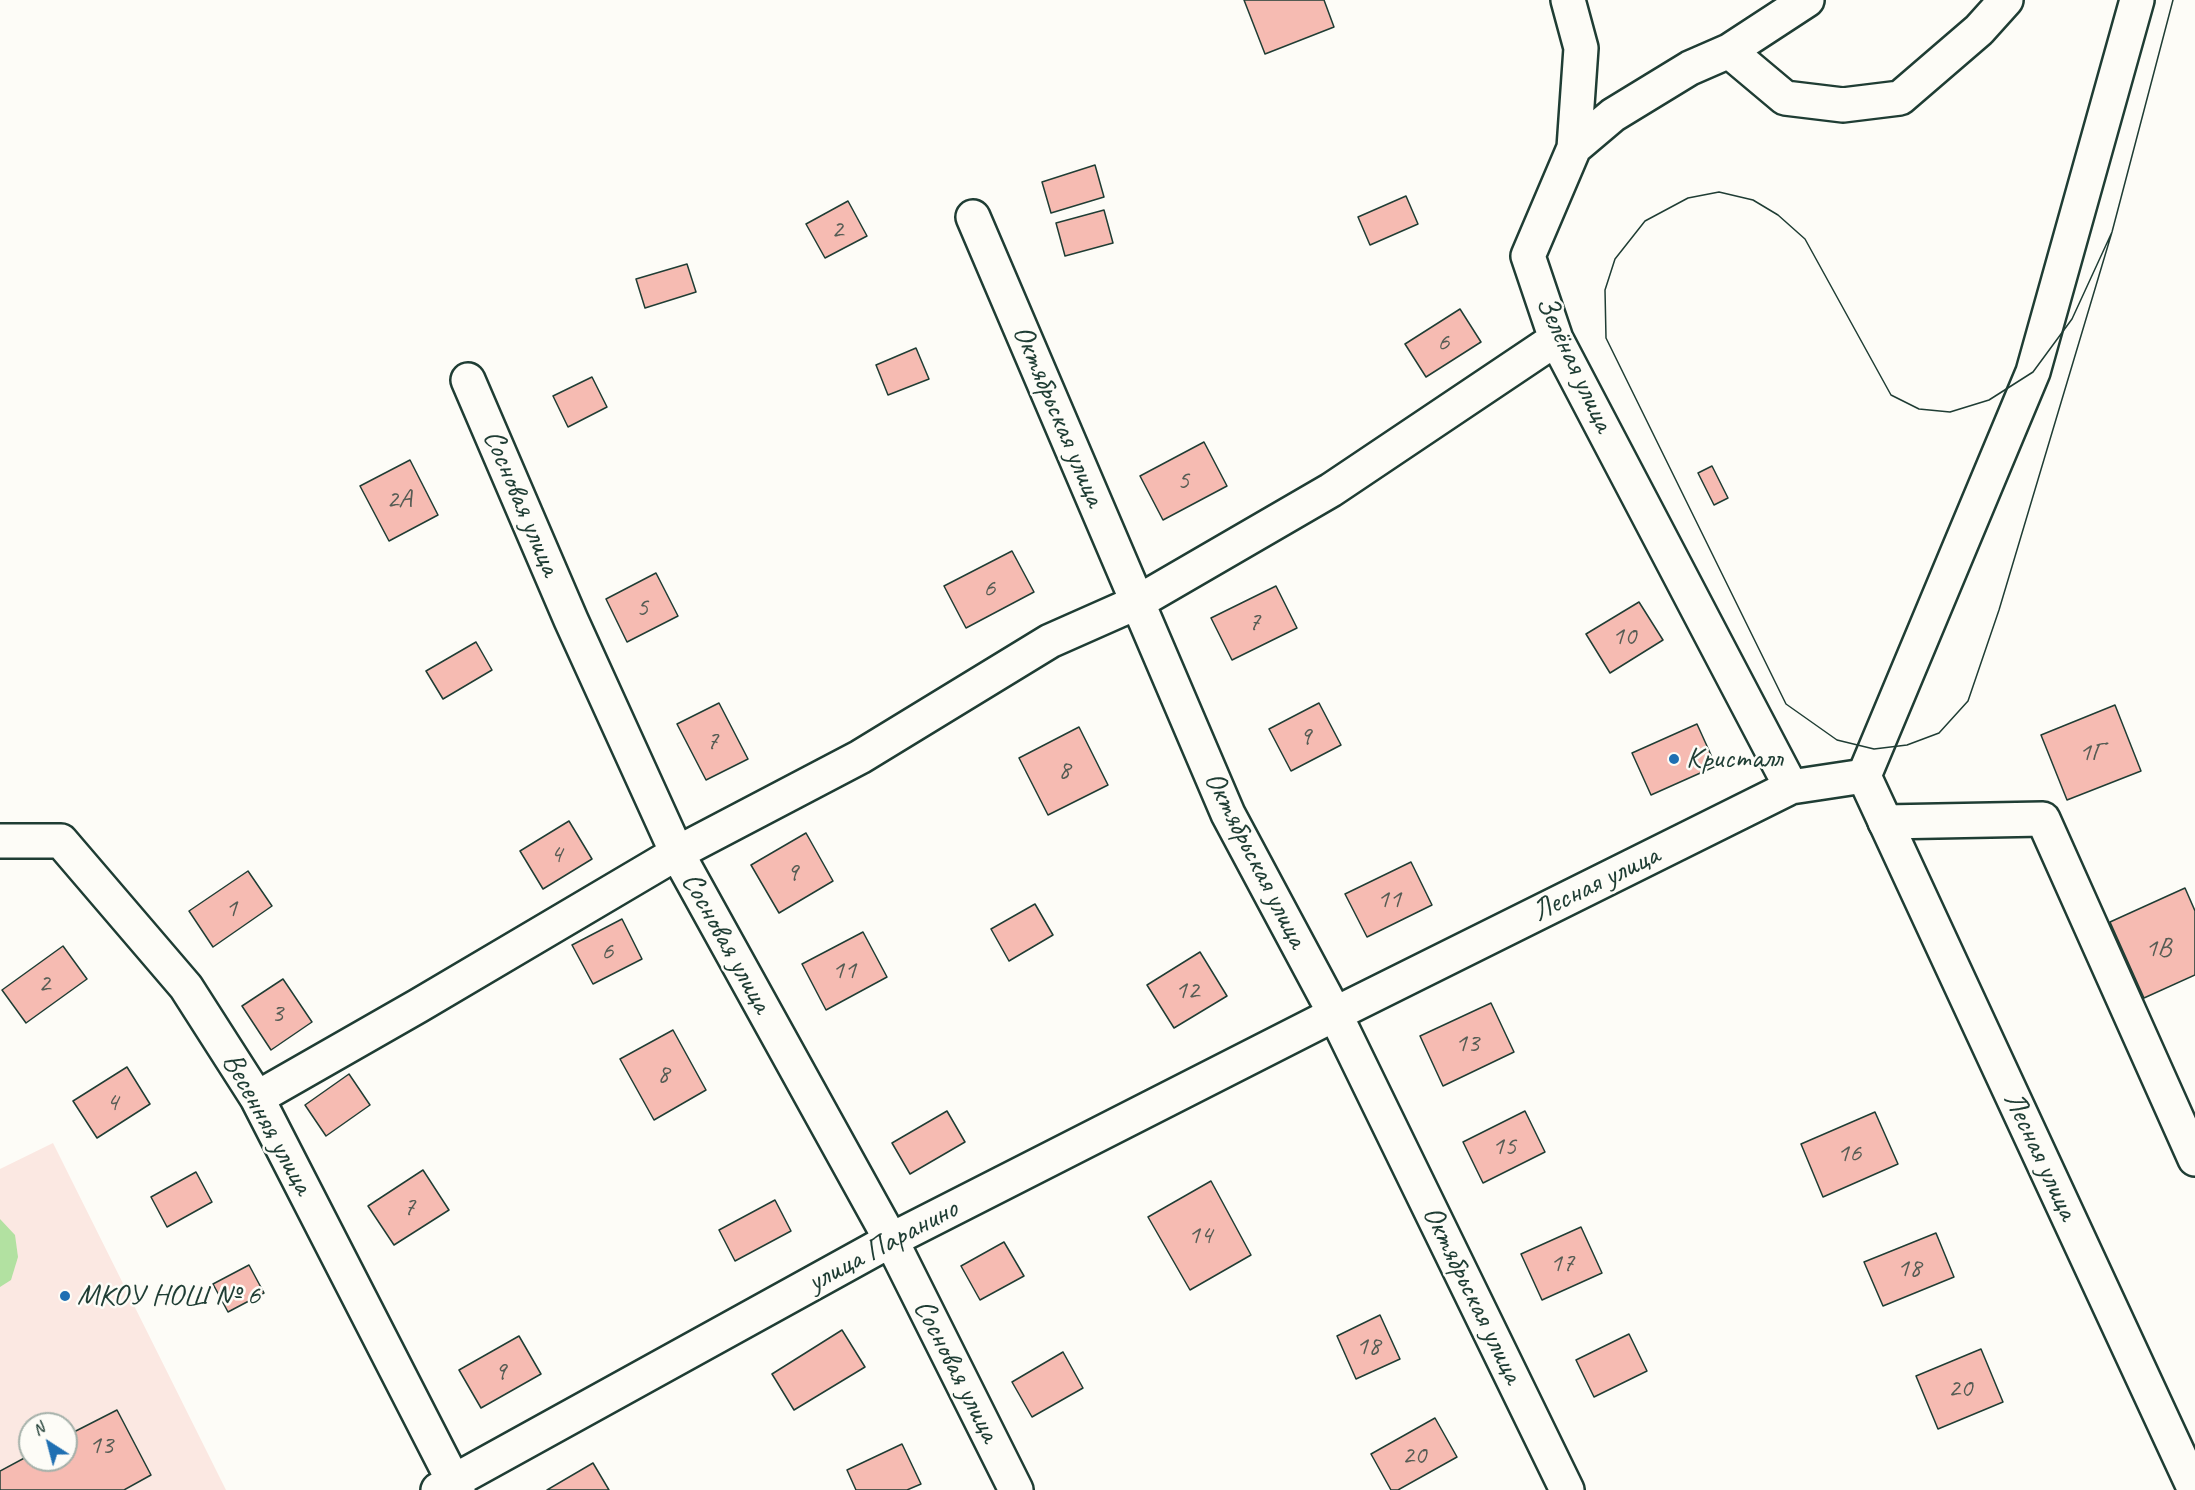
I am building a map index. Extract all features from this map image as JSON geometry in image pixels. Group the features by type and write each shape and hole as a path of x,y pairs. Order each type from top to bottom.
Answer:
{"street":[{"path":"1568,0 1581,48 1574,148"},
{"name":"Зелёная улица","path":"1791,787 1556,339 1528,256 1574,148 1613,115 1690,69 1730,51 1808,0"},
{"path":"1730,51 1785,98 1843,105 1900,98 1979,30 2006,0"},
{"path":"1864,776 2033,372 2137,0"},
{"name":"Октябрьская улица","path":"973,217 1228,814 1335,1014 1567,1490"},
{"path":"256,1098 676,853 860,757 1050,641 1138,602 1331,490 1556,339"},
{"name":"Сосновая улица","path":"468,380 576,631 676,853 891,1240 1016,1490"},
{"name":"Лесная улица","path":"1335,1014 1791,787 1864,776 2195,1489"},
{"path":"1885,822 2043,819 2195,1159"},
{"name":"Весенняя улица","path":"0,841 61,841 186,987 256,1098 450,1487"},
{"name":"улица Паранино","path":"450,1487 891,1240 1335,1014"}],"shaded area":[{"name":"МКОУ НОШ № 6","path":"53,1143 226,1490 0,1490 0,1169"}],"green space":[{"path":"0,1219 15,1235 18,1257 11,1280 0,1287"}],"building":[{"path":"1244,0 1324,0 1334,27 1265,54"},
{"path":"1095,165 1104,197 1051,213 1042,182"},
{"path":"1406,196 1418,224 1370,245 1358,217"},
{"path":"848,201 867,236 825,258 806,224"},
{"path":"1104,210 1113,243 1065,256 1056,223"},
{"path":"687,264 696,292 645,308 636,279"},
{"path":"1460,309 1481,342 1426,377 1405,344"},
{"path":"916,348 929,379 888,395 876,365"},
{"path":"592,377 607,407 568,427 553,396"},
{"path":"1204,442 1227,486 1163,520 1140,476"},
{"path":"410,460 438,515 389,541 360,486"},
{"path":"1712,466 1728,498 1714,505 1698,473"},
{"path":"1012,551 1034,592 966,628 944,586"},
{"path":"656,573 678,616 627,642 606,599"},
{"path":"1276,586 1297,628 1232,660 1211,618"},
{"path":"1639,602 1663,640 1610,673 1586,634"},
{"path":"476,642 492,670 443,699 426,671"},
{"path":"719,703 748,759 706,780 677,724"},
{"path":"1319,703 1341,745 1291,771 1269,729"},
{"path":"2115,705 2141,771 2067,800 2041,735"},
{"name":"Кристалл","path":"1697,724 1716,766 1651,795 1632,753"},
{"path":"1079,727 1108,785 1048,815 1019,758"},
{"path":"569,821 592,859 543,889 520,851"},
{"path":"806,833 833,881 779,913 751,865"},
{"path":"1411,862 1432,905 1367,937 1345,894"},
{"path":"248,871 272,906 213,947 189,911"},
{"path":"2185,888 2195,911 2195,975 2144,998 2110,922"},
{"path":"1035,904 1053,935 1009,961 991,929"},
{"path":"622,919 642,959 593,984 572,945"},
{"path":"863,932 887,977 826,1010 802,964"},
{"path":"63,946 87,979 26,1023 2,990"},
{"path":"1200,952 1227,996 1174,1028 1147,985"},
{"path":"283,979 312,1022 271,1050 242,1006"},
{"path":"1491,1003 1514,1052 1443,1086 1420,1036"},
{"path":"673,1030 706,1090 654,1120 620,1059"},
{"path":"127,1067 150,1104 97,1138 73,1101"},
{"path":"349,1074 370,1105 326,1136 305,1105"},
{"path":"947,1111 965,1142 910,1174 892,1143"},
{"path":"1525,1111 1545,1152 1483,1183 1463,1142"},
{"path":"1875,1112 1898,1164 1823,1197 1801,1144"},
{"path":"423,1170 449,1210 394,1245 368,1206"},
{"path":"196,1172 212,1202 167,1227 151,1197"},
{"path":"1211,1181 1251,1255 1190,1290 1148,1217"},
{"path":"775,1200 791,1231 735,1261 719,1230"},
{"path":"1581,1227 1602,1273 1542,1300 1521,1254"},
{"path":"1936,1233 1954,1277 1883,1306 1864,1262"},
{"path":"1004,1242 1024,1276 980,1300 961,1266"},
{"path":"249,1265 264,1293 228,1312 213,1284"},
{"path":"1380,1315 1400,1359 1356,1379 1337,1336"},
{"path":"842,1330 865,1367 794,1410 772,1374"},
{"path":"1629,1334 1647,1371 1594,1397 1576,1360"},
{"path":"519,1336 541,1374 481,1408 459,1370"},
{"path":"1981,1349 2003,1402 1938,1429 1916,1376"},
{"path":"1063,1352 1083,1388 1032,1417 1012,1382"},
{"path":"117,1410 151,1475 124,1490 0,1490 0,1471 18,1461 18,1472 78,1472 78,1430"},
{"path":"1435,1418 1457,1457 1398,1490 1391,1490 1371,1454"},
{"path":"902,1444 921,1484 907,1490 856,1490 847,1470"},
{"path":"593,1463 609,1490 547,1490"}],"tram line":[{"path":"2112,232 2072,319 2033,372 1989,400 1950,412 1919,409 1891,395 1805,239 1778,215 1753,200 1719,192 1688,198 1645,221 1615,259 1605,290 1606,338 1786,704 1837,740 1874,749 1907,745 1939,733 1968,701 1999,610 2112,232 2173,0"}],"place":[{"name":"Кристалл","path":"1674,759"},
{"name":"МКОУ НОШ № 6","path":"65,1296"}]}
